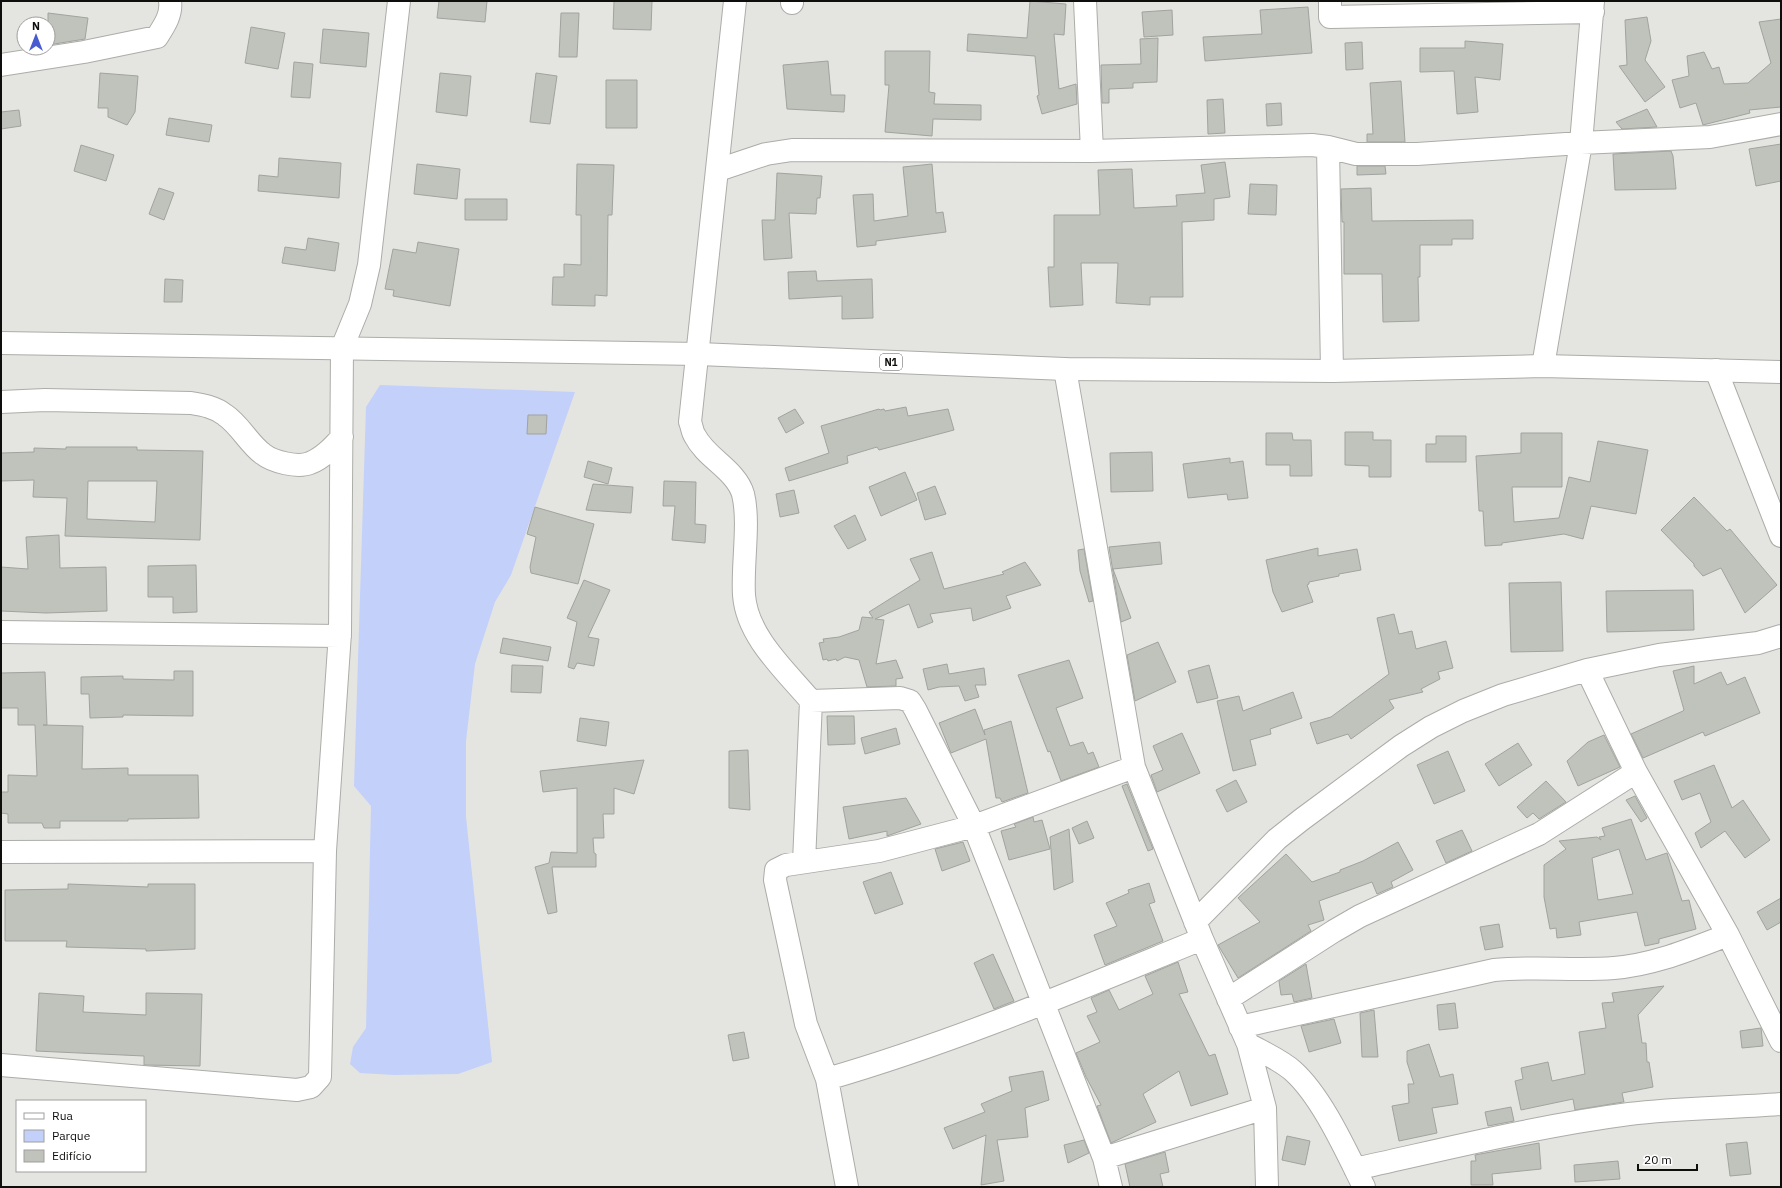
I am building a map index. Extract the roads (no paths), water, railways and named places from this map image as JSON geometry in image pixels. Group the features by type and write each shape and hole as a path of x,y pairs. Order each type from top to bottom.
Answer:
{"main road":[{"path":"1,66 84,52 157,37 167,22 171,6 170,1"},
{"path":"1,1065 297,1090 311,1087 320,1077 325,851 340,636 342,348 360,304 369,265 399,1"},
{"path":"735,1 699,354 690,422 694,436 706,452 737,482 743,495 744,595 747,614 769,651 811,701 804,862"},
{"path":"1085,1 1092,151"},
{"path":"1330,1 1330,17 1597,4 1581,143 1543,366"},
{"path":"718,170 766,154 792,150 1092,151 1312,145 1328,147 1356,154 1417,154 1581,143 1710,138 1781,124"},
{"path":"1328,147 1332,371"},
{"name":"N1","path":"1,343 699,354 1065,369 1332,371 1543,366 1781,372"},
{"path":"1065,369 1134,767 1199,931 1244,1035 1265,1108 1266,1187"},
{"path":"1716,370 1781,536"},
{"path":"1,402 45,400 168,402 191,403 211,407 226,415 263,454 276,462 291,464 309,464 333,448 342,436"},
{"path":"1,632 340,636"},
{"path":"827,1079 895,1059 1043,1004 1199,931 1277,839 1401,746 1431,727 1463,711 1504,695 1587,670 1660,655 1758,643 1781,636"},
{"path":"1587,670 1636,772 1728,934 1781,1041"},
{"path":"811,701 900,698 910,701 974,826 1104,1158 1111,1187"},
{"path":"847,1187 827,1079 806,1024 775,880 776,870 786,865 880,851 974,826 1134,767"},
{"path":"1228,999 1360,916 1539,834 1636,772"},
{"path":"1,852 325,851"},
{"path":"1244,1035 1494,970 1520,968 1614,968 1648,962 1674,955 1728,934"},
{"path":"1244,1035 1292,1070 1324,1111 1360,1178 1494,1139 1607,1118 1630,1114 1781,1104"},
{"path":"1104,1158 1265,1108"}]}
